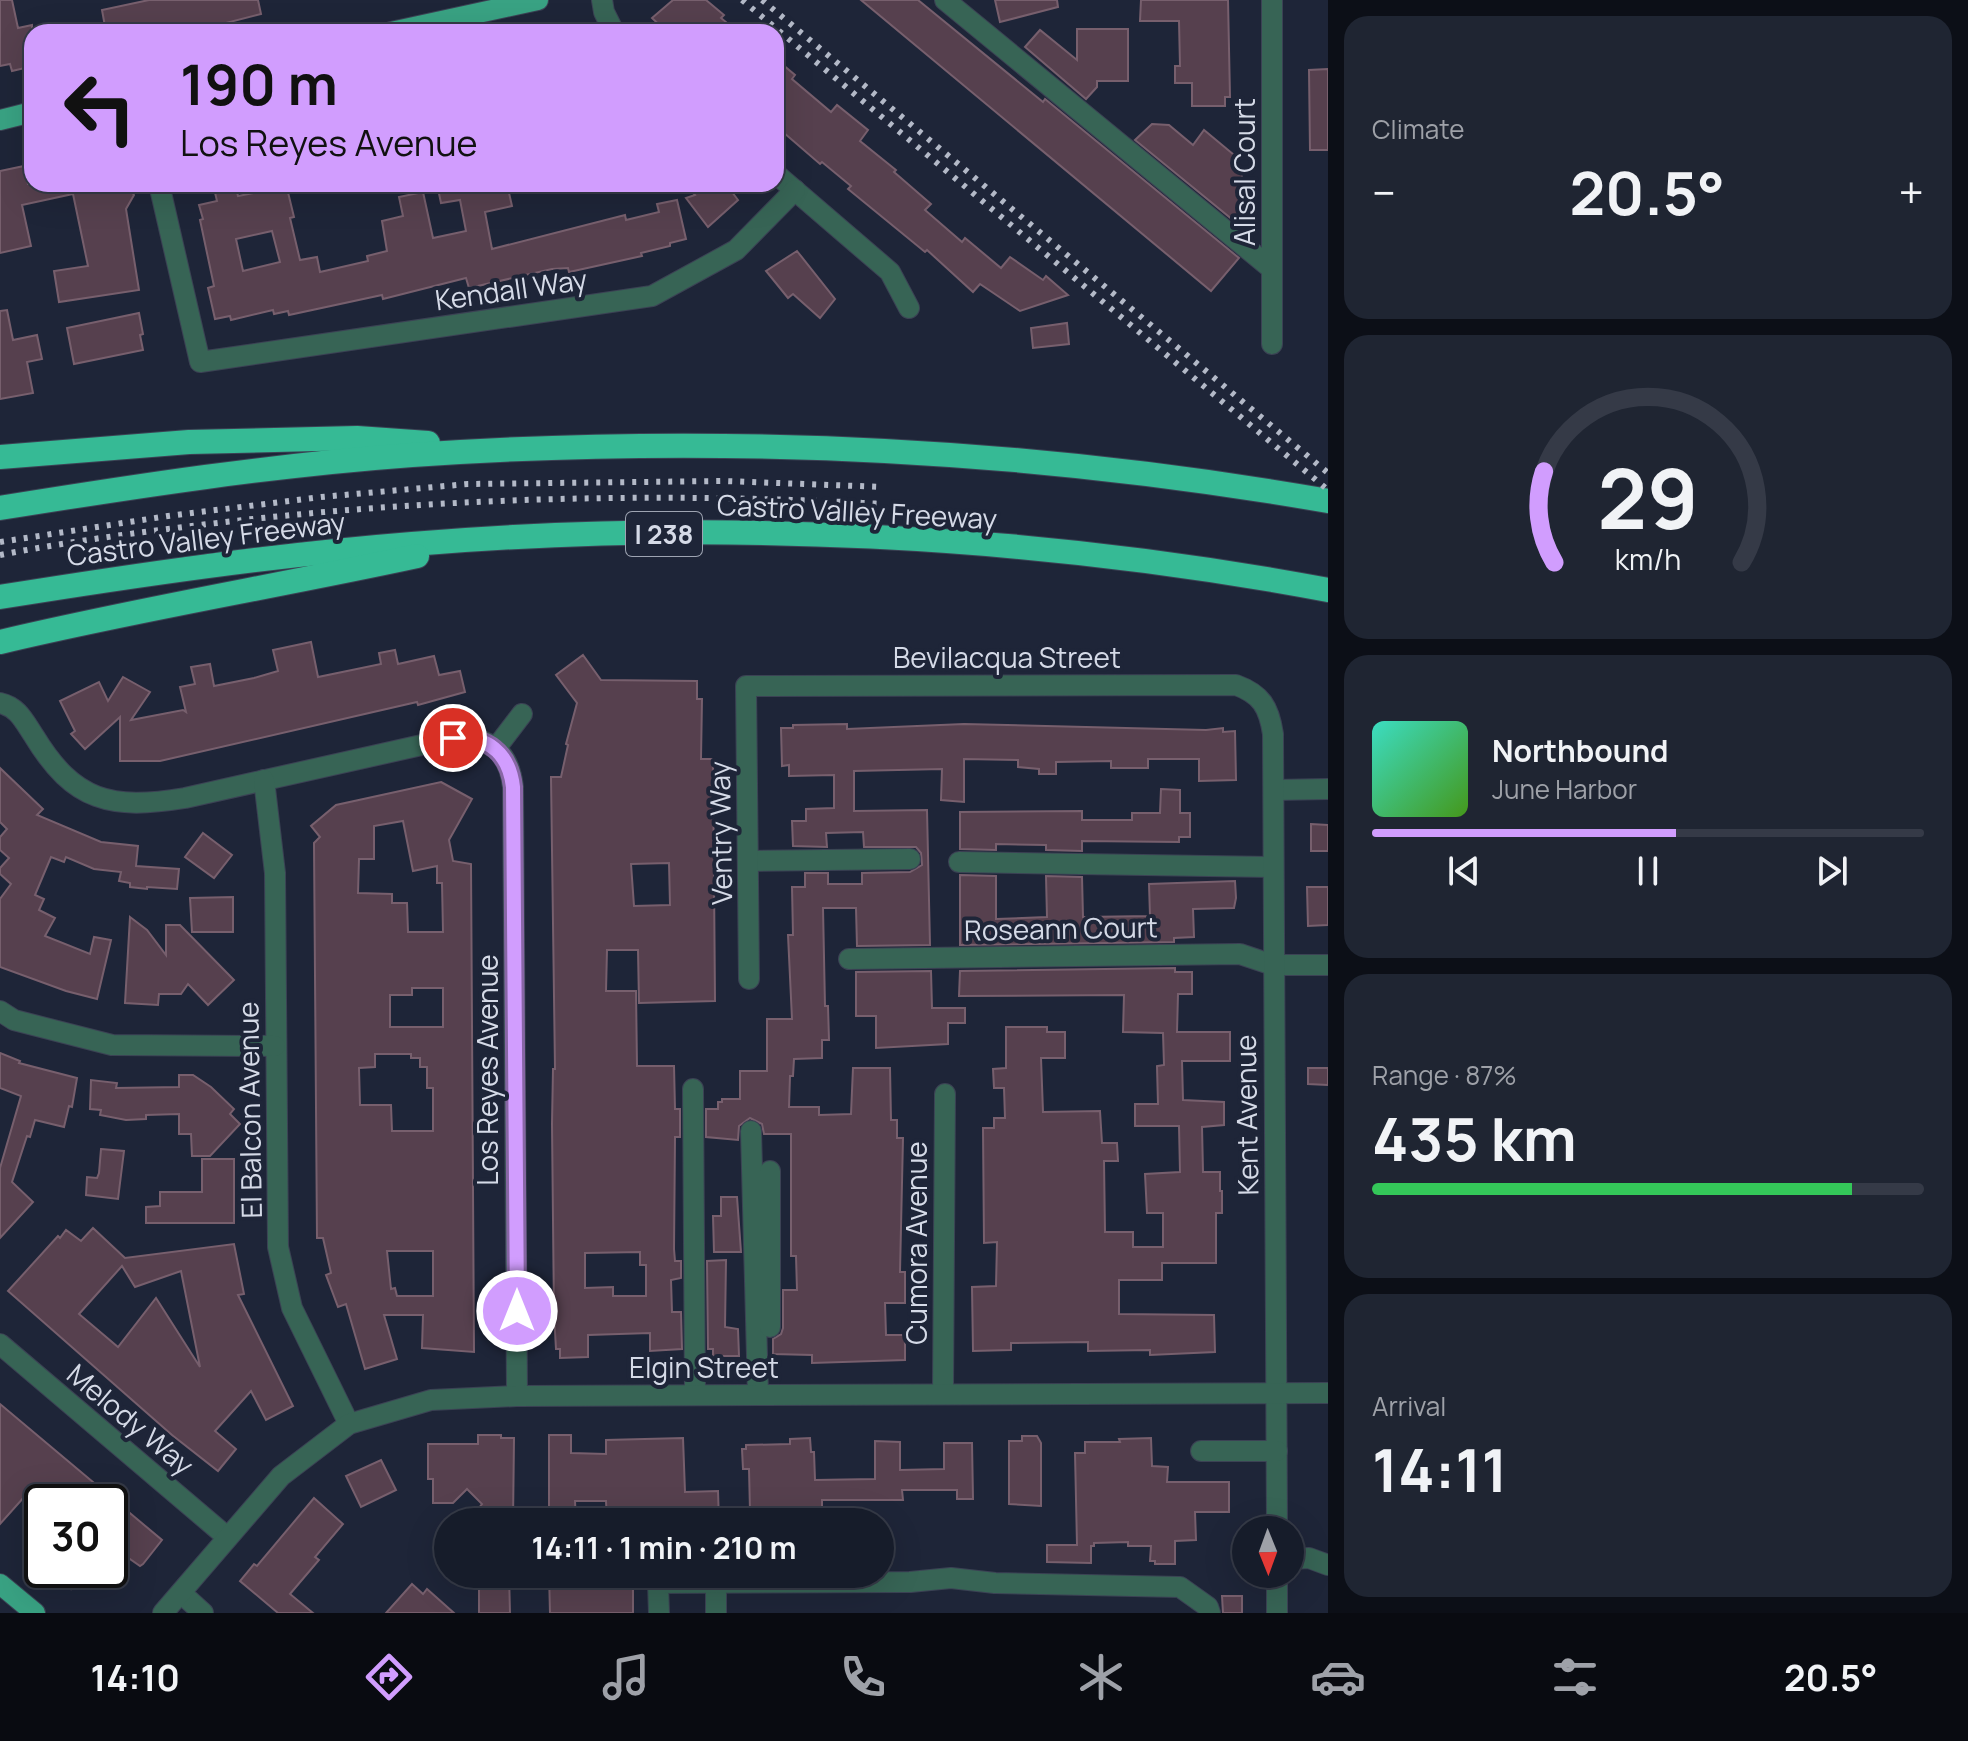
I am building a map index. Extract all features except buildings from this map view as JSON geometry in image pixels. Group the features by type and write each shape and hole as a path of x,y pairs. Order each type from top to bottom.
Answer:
{"highway":[{"path":"0,457 175,443 313,438 386,439 498,450"},
{"name":"Castro Valley Freeway","path":"0,508 233,473 409,456 674,445 852,449 1027,461 1236,485 1328,501"},
{"name":"Castro Valley Freeway","path":"0,597 256,559 415,543 591,534 752,534 944,542 1117,559 1328,590"},
{"path":"0,642 157,606 288,584 504,538"}],"main road":[{"path":"417,24 476,6 538,0"},
{"path":"0,120 24,114"},
{"path":"0,1584 35,1613"}],"street":[{"path":"602,0 610,24"},
{"path":"945,0 1272,269"},
{"name":"Alisal Court","path":"1272,0 1272,344"},
{"path":"784,181 890,272 909,308"},
{"name":"Kendall Way","path":"161,192 200,362 652,296 736,250 795,190"},
{"name":"Bevilacqua Street","path":"746,686 1236,685 1250,690 1262,701"},
{"name":"Ventry Way","path":"746,686 749,979"},
{"name":"Kent Avenue","path":"1262,701 1270,714 1273,734 1277,1516"},
{"path":"4,704 21,715 48,760 70,784 108,800 148,804 453,738 478,738 496,748 522,714"},
{"name":"Los Reyes Avenue","path":"496,748 508,766 513,787 517,1396"},
{"name":"El Balcon Avenue","path":"264,780 275,873 278,1247 292,1308 349,1424"},
{"path":"1274,790 1328,789"},
{"path":"748,861 910,859"},
{"path":"959,862 1273,867"},
{"name":"Roseann Court","path":"849,959 1240,954 1273,965 1328,965"},
{"path":"0,1011 14,1020 112,1045 275,1046"},
{"path":"693,1089 695,1395"},
{"name":"Cumora Avenue","path":"943,1392 945,1094"},
{"path":"751,1131 764,1394"},
{"path":"764,1394 770,1171"},
{"name":"Melody Way","path":"0,1344 227,1537"},
{"name":"Elgin Street","path":"163,1613 281,1476 349,1424 431,1400 517,1396 943,1392 1328,1393"},
{"path":"1201,1451 1277,1451"},
{"path":"894,1582 951,1578 995,1583 1180,1587 1208,1607 1210,1613"},
{"path":"658,1588 659,1613"},
{"path":"716,1588 716,1613"},
{"path":"1277,1588 1277,1613"},
{"path":"181,1593 203,1613"}],"railway":[{"path":"742,0 771,24"},
{"path":"762,0 1328,473"},
{"path":"784,35 1328,490"},
{"path":"0,542 168,516 321,497 468,484 724,481 884,487"},
{"path":"0,555 234,521 477,502 721,498 883,504"}],"route":[{"path":"453,738 478,738 488,742 503,756 512,777 517,1311"}]}
